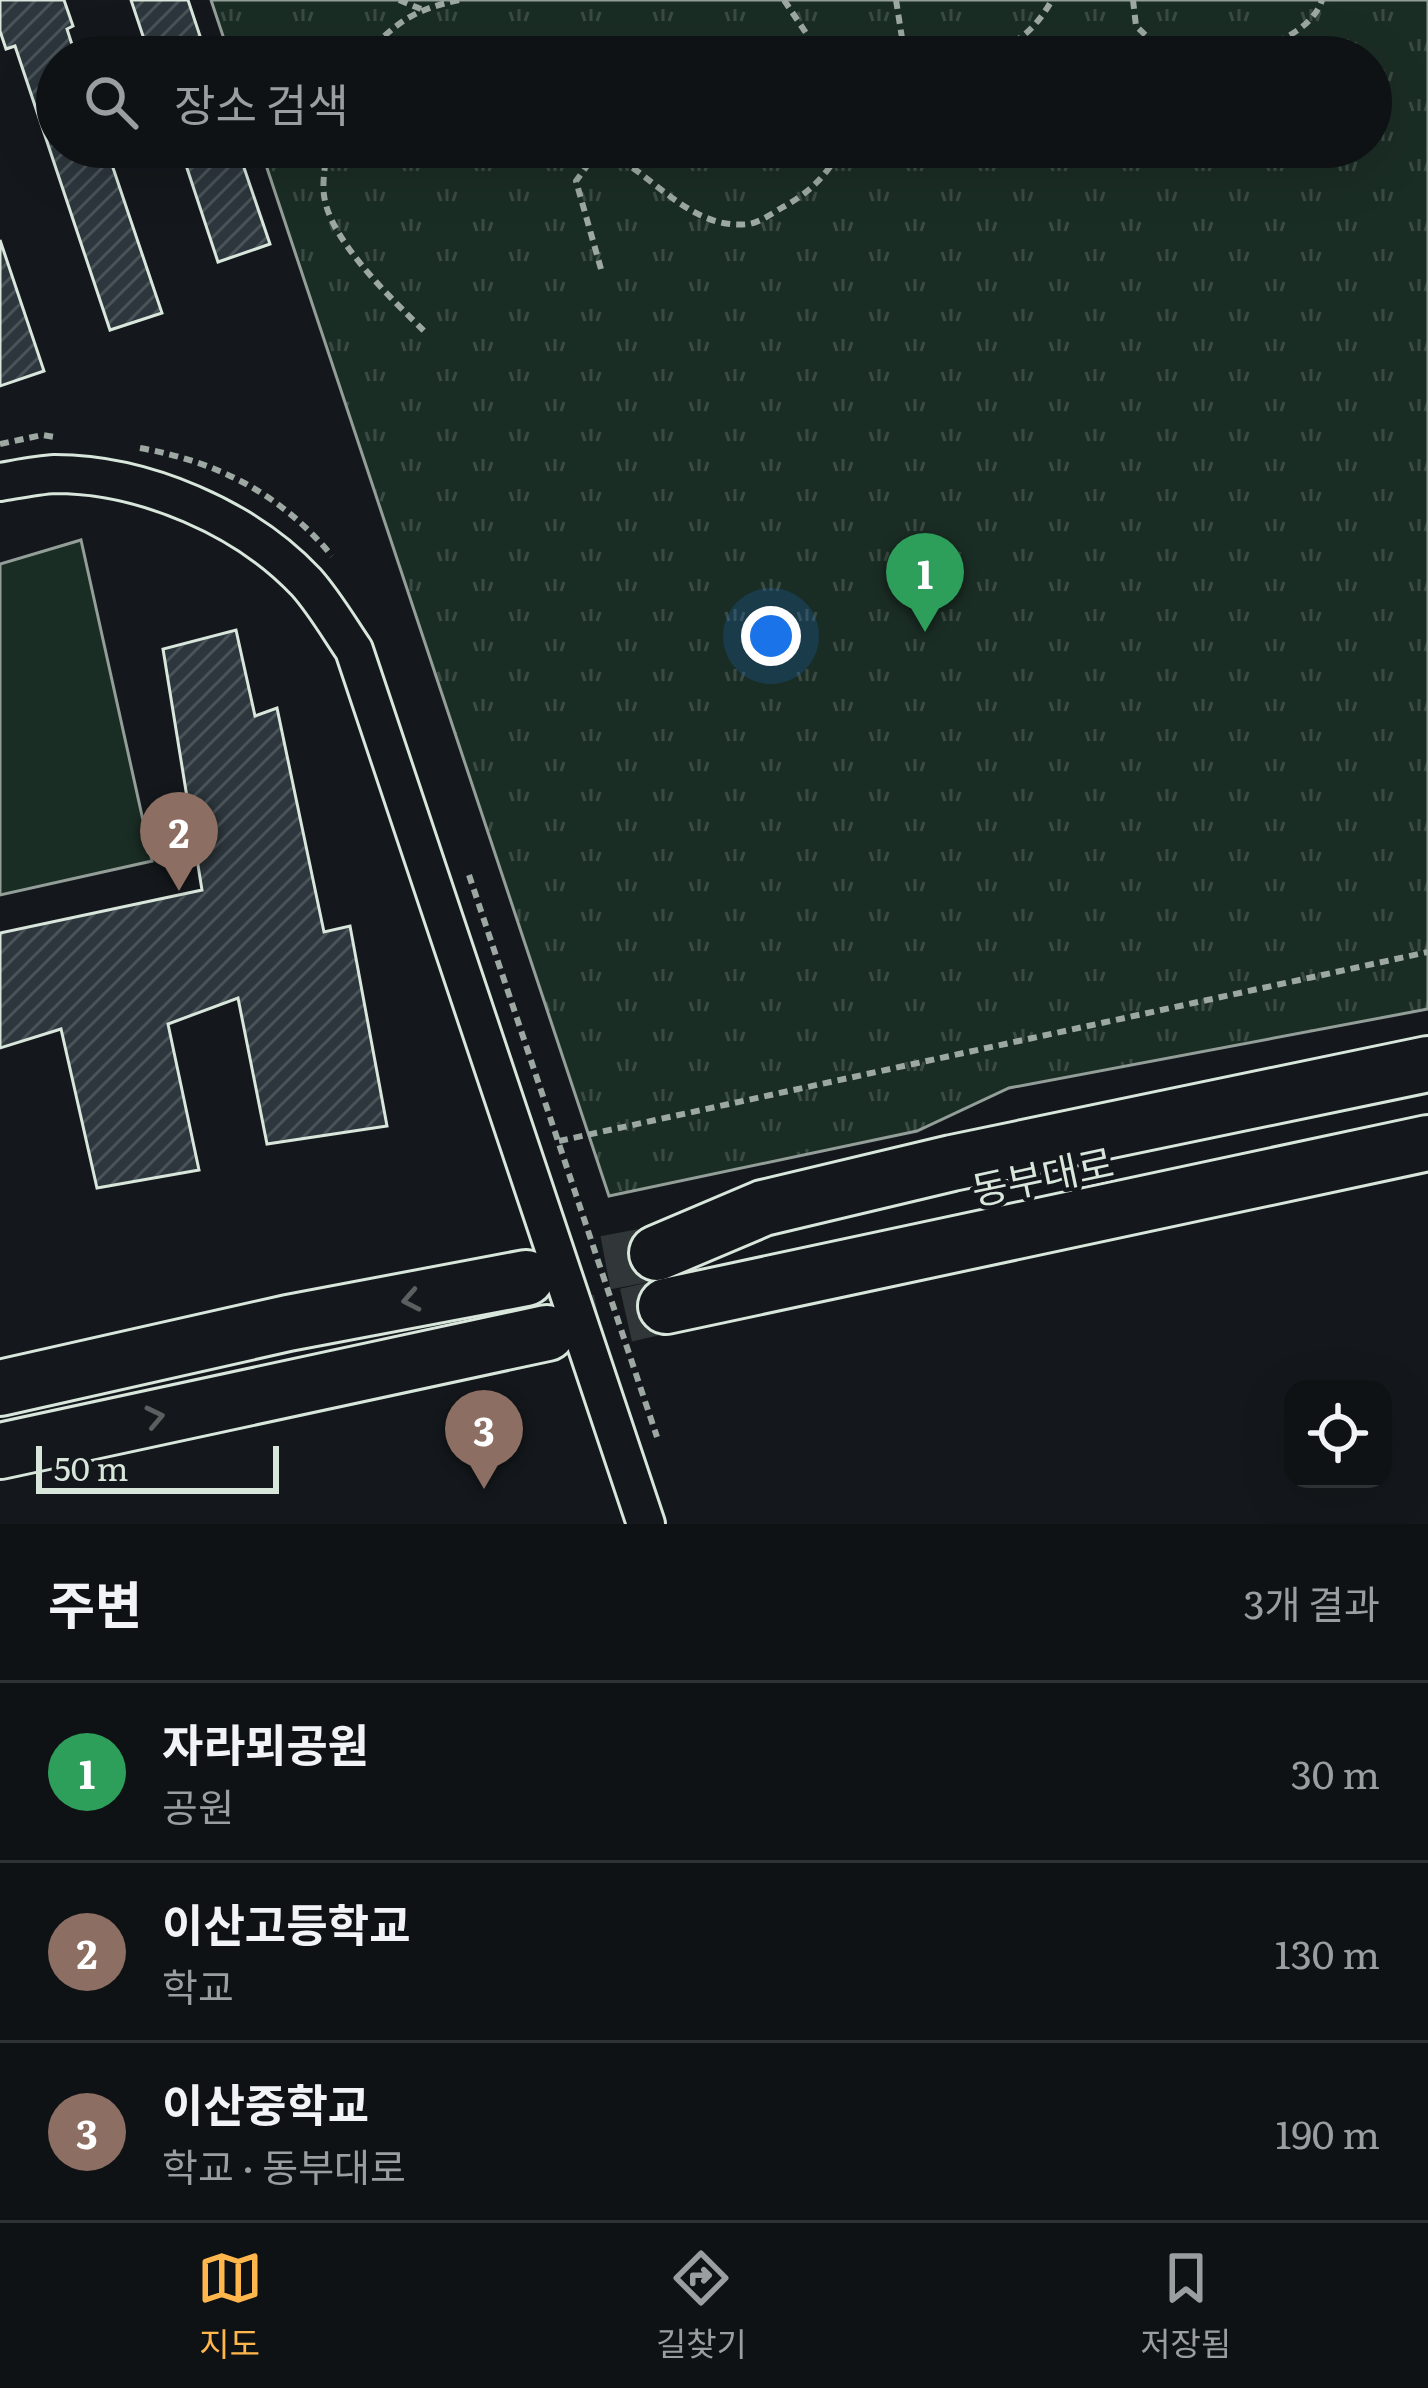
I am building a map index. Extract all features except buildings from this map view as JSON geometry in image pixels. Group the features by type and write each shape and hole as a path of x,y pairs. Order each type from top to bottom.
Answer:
{"highway":[{"name":"동부대로","path":"1428,1064 974,1158 763,1208 657,1253 1428,1095"},
{"name":"동부대로","path":"1428,1143 666,1306 776,1311 1428,1178"},
{"path":"0,1388 288,1323 526,1278"},
{"path":"0,1450 547,1333"}],"street":[{"path":"0,482 56,474 143,487 198,506 248,534 306,582 354,650 646,1524"}],"path":[{"path":"399,0 421,9"},
{"path":"383,36 421,9 459,0"},
{"path":"784,0 808,36"},
{"path":"896,0 902,36"},
{"path":"1022,36 1052,0"},
{"path":"1133,0 1136,26 1146,36"},
{"path":"1283,36 1306,26 1322,0"},
{"path":"325,168 323,197 343,238 371,277 424,332"},
{"path":"586,168 576,181 601,269"},
{"path":"636,168 711,221 751,224 799,199 832,168"},
{"path":"560,1141 1428,952"}],"green space":[{"path":"211,0 1428,0 1428,1009 1009,1088 917,1131 609,1196 267,168 1392,168 1392,36 223,36"},
{"path":"81,540 152,861 0,895 0,564"}],"tunnel":[{"path":"526,1278 657,1253"},
{"path":"547,1333 666,1306"}],"place":[{"name":"자라뫼공원","path":"925,632"},
{"name":"이산고등학교","path":"179,891"},
{"name":"이산중학교","path":"484,1489"}]}
